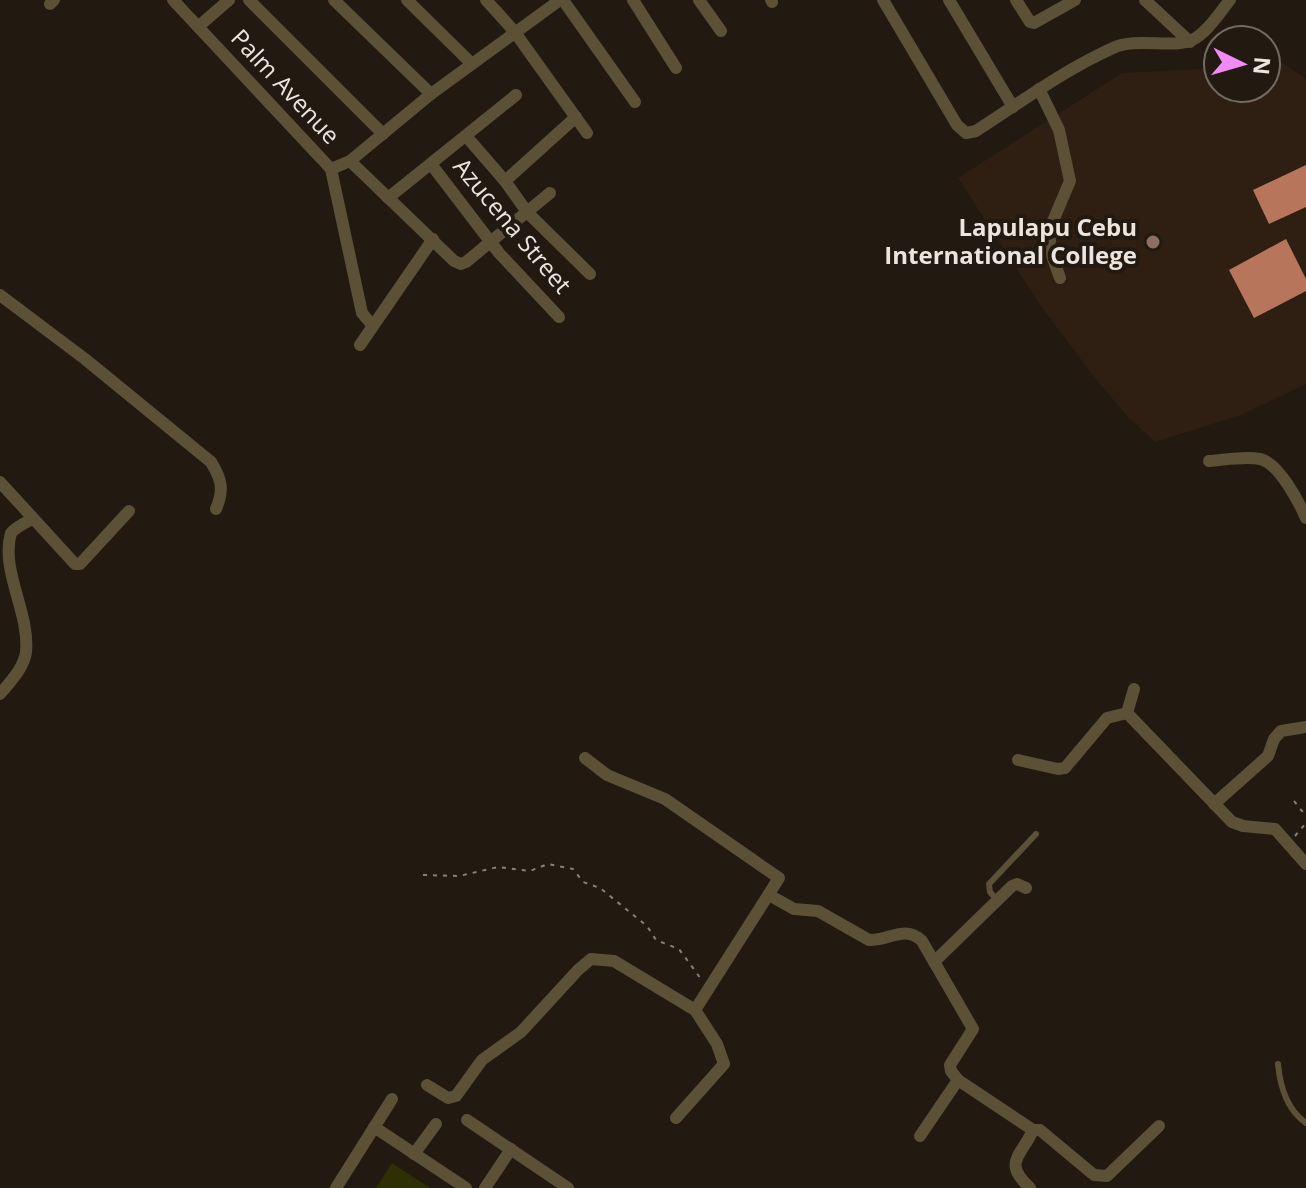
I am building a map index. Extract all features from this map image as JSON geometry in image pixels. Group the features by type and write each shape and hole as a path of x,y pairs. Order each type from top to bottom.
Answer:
{"street":[{"name":"Palm Avenue","path":"173,0 331,169"},
{"path":"199,26 229,0"},
{"path":"249,0 383,134"},
{"path":"334,0 431,94"},
{"path":"407,0 471,63"},
{"path":"486,0 514,31 587,133"},
{"path":"372,325 362,313 331,169 350,161 471,63 562,0 635,102"},
{"path":"633,0 676,68"},
{"path":"699,0 721,31"},
{"path":"883,0 957,125 966,133 976,131 1068,71 1117,46 1145,42 1190,42 1229,0"},
{"path":"949,0 1013,107"},
{"path":"1016,0 1030,22 1034,23 1075,0"},
{"path":"1145,0 1190,42"},
{"path":"1039,89 1059,130 1070,181 1053,221 1049,247 1060,278"},
{"path":"388,198 516,95"},
{"path":"505,181 576,117"},
{"path":"466,136 527,212 590,274"},
{"path":"350,161 461,264 550,193"},
{"name":"Azucena Street","path":"431,164 491,243 559,317"},
{"path":"360,345 433,239"},
{"path":"0,295 85,359 211,462 222,482 222,496 216,509"},
{"path":"1209,461 1255,458 1270,463 1300,504 1306,518"},
{"path":"0,482 70,560 80,564 129,511"},
{"path":"0,694 18,672 26,651 25,638 1,574 2,547 12,532 32,519"},
{"path":"1127,713 1134,689"},
{"path":"1018,760 1065,768 1107,718 1127,713"},
{"path":"1127,713 1237,825 1275,829 1306,864"},
{"path":"1214,804 1268,756 1274,739 1281,731 1306,727"},
{"path":"585,758 607,775 665,799 779,878 695,1010"},
{"path":"934,962 1012,886 1017,884 1026,888"},
{"path":"769,895 794,909 818,911 869,940 899,933 915,934 973,1029 950,1065 951,1071 958,1080 1033,1130 1040,1130 1094,1175 1107,1176 1159,1126"},
{"path":"427,1085 448,1098 456,1096 482,1060 521,1032 578,970 591,959 614,961 695,1010 717,1044 724,1064 676,1118"},
{"path":"920,1136 958,1080"},
{"path":"336,1188 392,1099"},
{"path":"467,1120 568,1188"},
{"path":"414,1154 436,1124"},
{"path":"374,1127 466,1188"},
{"path":"1030,1188 1017,1176 1015,1159 1033,1130"},
{"path":"485,1188 511,1149"}],"lane":[{"path":"997,900 990,892 989,884 1036,834"},
{"path":"1278,1064 1281,1089 1299,1118 1306,1123"}],"path":[{"path":"1294,801 1306,816"},
{"path":"1290,843 1306,823"},
{"path":"423,875 468,875 498,867 530,871 548,864 573,869 583,882 600,888 647,926 656,940 679,949 709,989"}],"shaded area":[{"name":"Lapulapu Cebu International College","path":"1282,63 1306,79 1306,384 1241,415 1155,442 1127,416 1095,378 1040,305 958,178 1122,73 1202,69 1202,104 1282,104"},
{"path":"392,1163 430,1188 376,1188"}],"building":[{"path":"1306,165 1306,207 1269,224 1253,190"},
{"path":"1286,239 1306,279 1306,291 1254,318 1229,270"}],"place":[{"name":"Lapulapu Cebu International College","path":"1153,242"}]}
